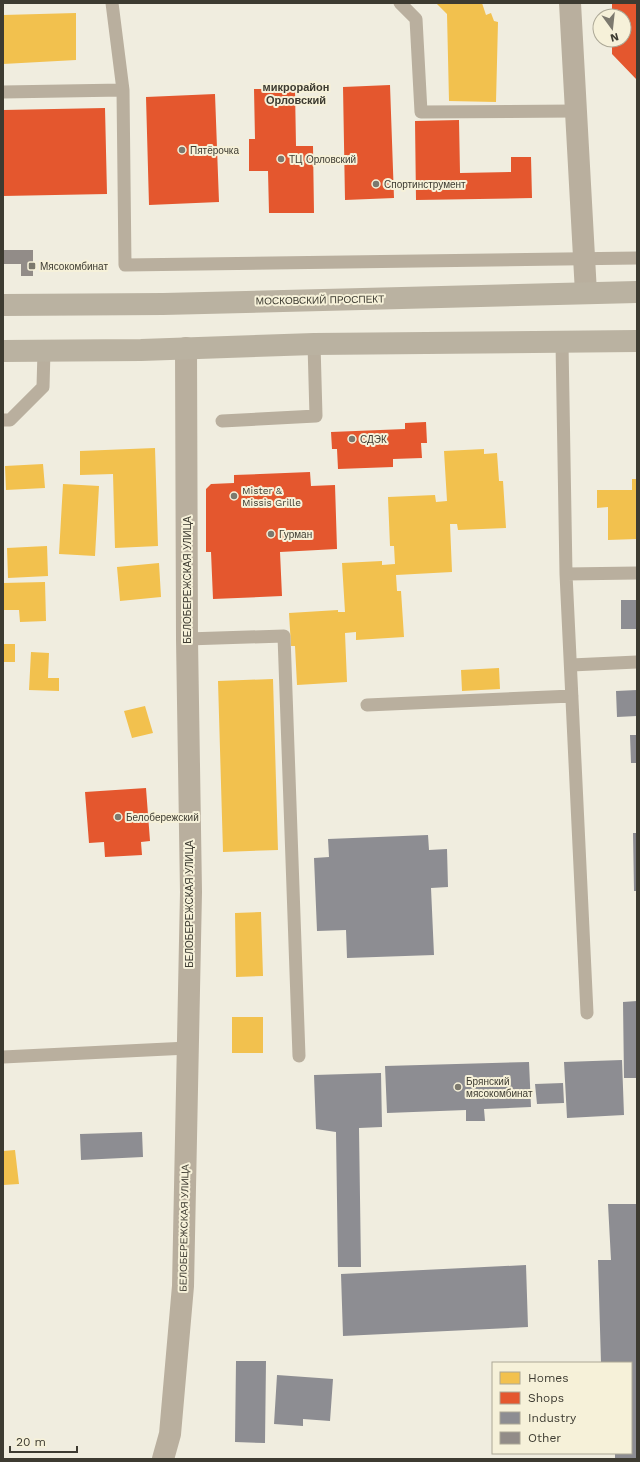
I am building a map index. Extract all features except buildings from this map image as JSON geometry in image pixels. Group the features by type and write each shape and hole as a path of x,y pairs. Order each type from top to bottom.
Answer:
{"main road":[{"name":"МОСКОВСКИЙ ПРОСПЕКТ","path":"3,305 163,304 637,292"},
{"path":"3,351 314,344 562,343 637,341"}],"street":[{"path":"570,3 586,293"},
{"name":"БЕЛОБЕРЕЖСКАЯ УЛИЦА","path":"163,1459 170,1434 183,1286 188,1048 190,892 186,639 186,348"}],"lane":[{"path":"112,3 123,90 126,265 637,258"},
{"path":"400,3 416,18 421,112 576,111"},
{"path":"3,92 123,90"},
{"path":"562,343 566,574 587,1013"},
{"path":"222,421 316,416 314,344"},
{"path":"3,420 10,420 43,387 44,351"},
{"path":"566,574 637,573"},
{"path":"186,639 284,636 299,1056"},
{"path":"571,665 637,662"},
{"path":"367,705 572,696"},
{"path":"3,1057 188,1048"}],"place":[{"name":"Пятёрочка","path":"182,150"},
{"name":"ТЦ Орловский","path":"281,159"},
{"name":"Спортинструмент","path":"376,184"},
{"name":"Мясокомбинат","path":"32,266"},
{"name":"СДЭК","path":"352,439"},
{"name":"Mister & Missis Grille","path":"234,496"},
{"name":"Гурман","path":"271,534"},
{"name":"Белобережский","path":"118,817"},
{"name":"Брянский мясокомбинат","path":"458,1087"}],"district":[{"name":"микрорайон Орловский","path":"296,93"}]}
